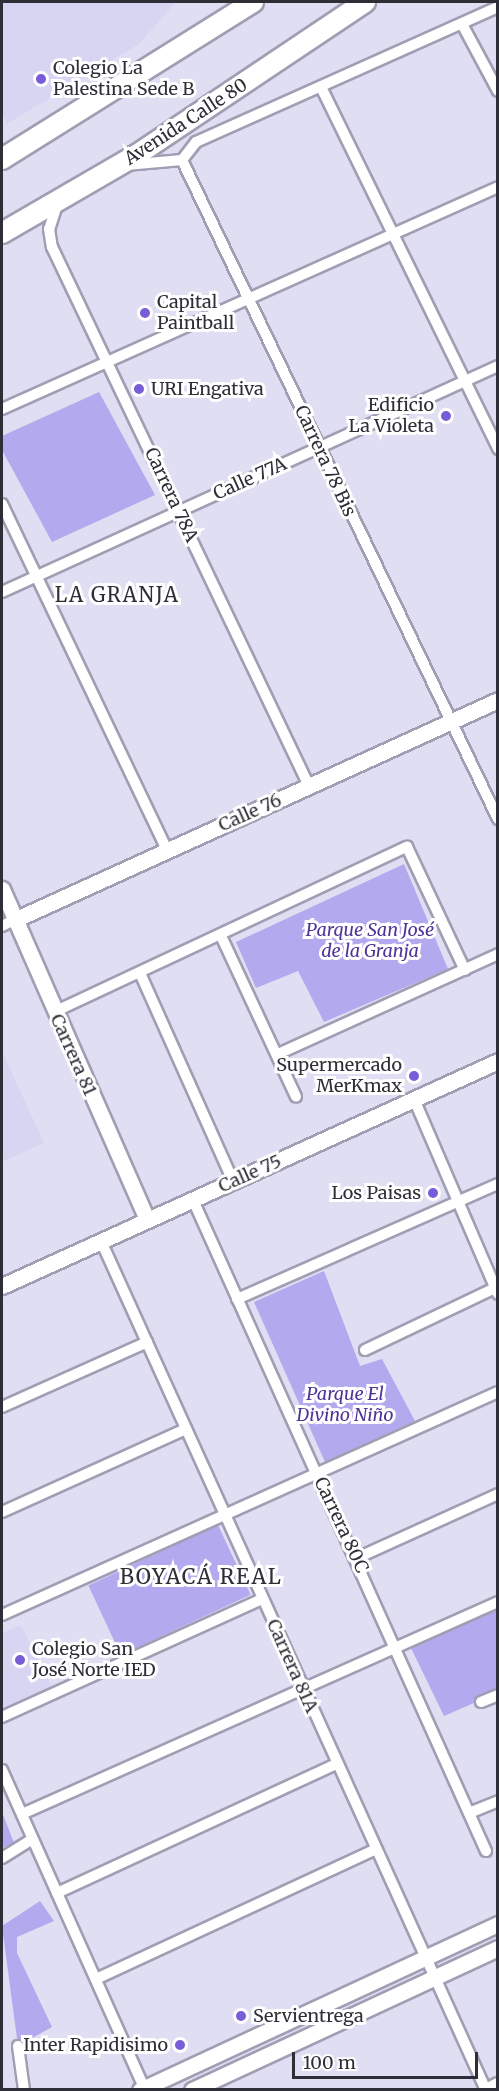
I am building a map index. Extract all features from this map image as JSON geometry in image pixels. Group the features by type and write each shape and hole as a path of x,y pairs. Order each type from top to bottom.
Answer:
{"highway":[{"path":"3,154 253,2"},
{"name":"Avenida Calle 80","path":"2,233 120,165 365,2"}],"street":[{"path":"120,165 182,160 196,142 498,7"},
{"path":"462,24 498,92"},
{"path":"321,87 498,449"},
{"name":"Carrera 78 Bis","path":"182,160 498,819"},
{"path":"2,409 247,297 498,187"},
{"name":"Carrera 78A","path":"58,202 49,228 52,247 309,786"},
{"name":"Calle 77A","path":"2,592 498,366"},
{"path":"2,504 167,850"},
{"name":"Calle 76","path":"8,923 498,700"},
{"path":"54,1012 222,938 407,848 465,970"},
{"name":"Carrera 81","path":"2,889 8,923 54,1012 147,1220"},
{"path":"222,938 278,1054 296,1097"},
{"path":"278,1054 498,954"},
{"path":"140,973 233,1181"},
{"name":"Calle 75","path":"2,1286 498,1061"},
{"path":"365,1350 496,1291 414,1099"},
{"path":"237,1299 498,1184"},
{"name":"Carrera 80C","path":"193,1200 316,1473 357,1558 486,1851"},
{"name":"Carrera 81A","path":"101,1241 422,1957 485,2089"},
{"path":"2,1407 147,1342"},
{"path":"2,1615 498,1392"},
{"path":"2,1512 186,1429"},
{"path":"357,1558 498,1494"},
{"path":"2,1717 262,1599"},
{"path":"22,1814 301,1687 498,1602"},
{"path":"481,1702 498,1695"},
{"path":"57,1893 336,1764"},
{"path":"2,1770 96,1979 142,2088 422,1957 498,1924"},
{"path":"469,1813 498,1801"},
{"path":"2,1858 33,1839"},
{"path":"96,1979 374,1850"},
{"path":"192,2090 498,1948"},
{"path":"18,2046 24,2090"},
{"path":"485,2089 498,2083"}],"shaded area":[{"name":"Colegio La Palestina Sede B","path":"2,2 176,2 139,44 7,124 2,114"},
{"path":"2,1051 44,1143 2,1162"},
{"name":"Colegio San José Norte IED","path":"21,1625 52,1687 2,1709 2,1633"}],"green space":[{"path":"99,392 155,495 52,542 2,450 2,436"},
{"name":"Parque San José de la Granja","path":"404,864 448,969 324,1022 298,971 256,988 236,942"},
{"name":"Parque El Divino Niño","path":"324,1271 360,1366 382,1359 415,1421 325,1462 254,1302"},
{"path":"218,1525 251,1595 121,1655 88,1585"},
{"path":"497,1607 497,1693 444,1716 411,1648"},
{"path":"2,1812 14,1843 2,1848"},
{"path":"40,1901 54,1921 17,1937 17,1953 52,2027 18,2046 2,1926"}],"place":[{"name":"Colegio La Palestina Sede B","path":"41,79"},
{"name":"Capital Paintball","path":"145,313"},
{"name":"URI Engativa","path":"139,389"},
{"name":"Edificio La Violeta","path":"446,416"},
{"name":"Supermercado MerKmax","path":"414,1076"},
{"name":"Los Paisas","path":"433,1193"},
{"name":"Colegio San José Norte IED","path":"20,1660"},
{"name":"Servientrega","path":"241,2016"},
{"name":"Inter Rapidisimo","path":"180,2045"}],"district":[{"name":"LA GRANJA","path":"117,594"},
{"name":"BOYACÁ REAL","path":"201,1577"}]}
